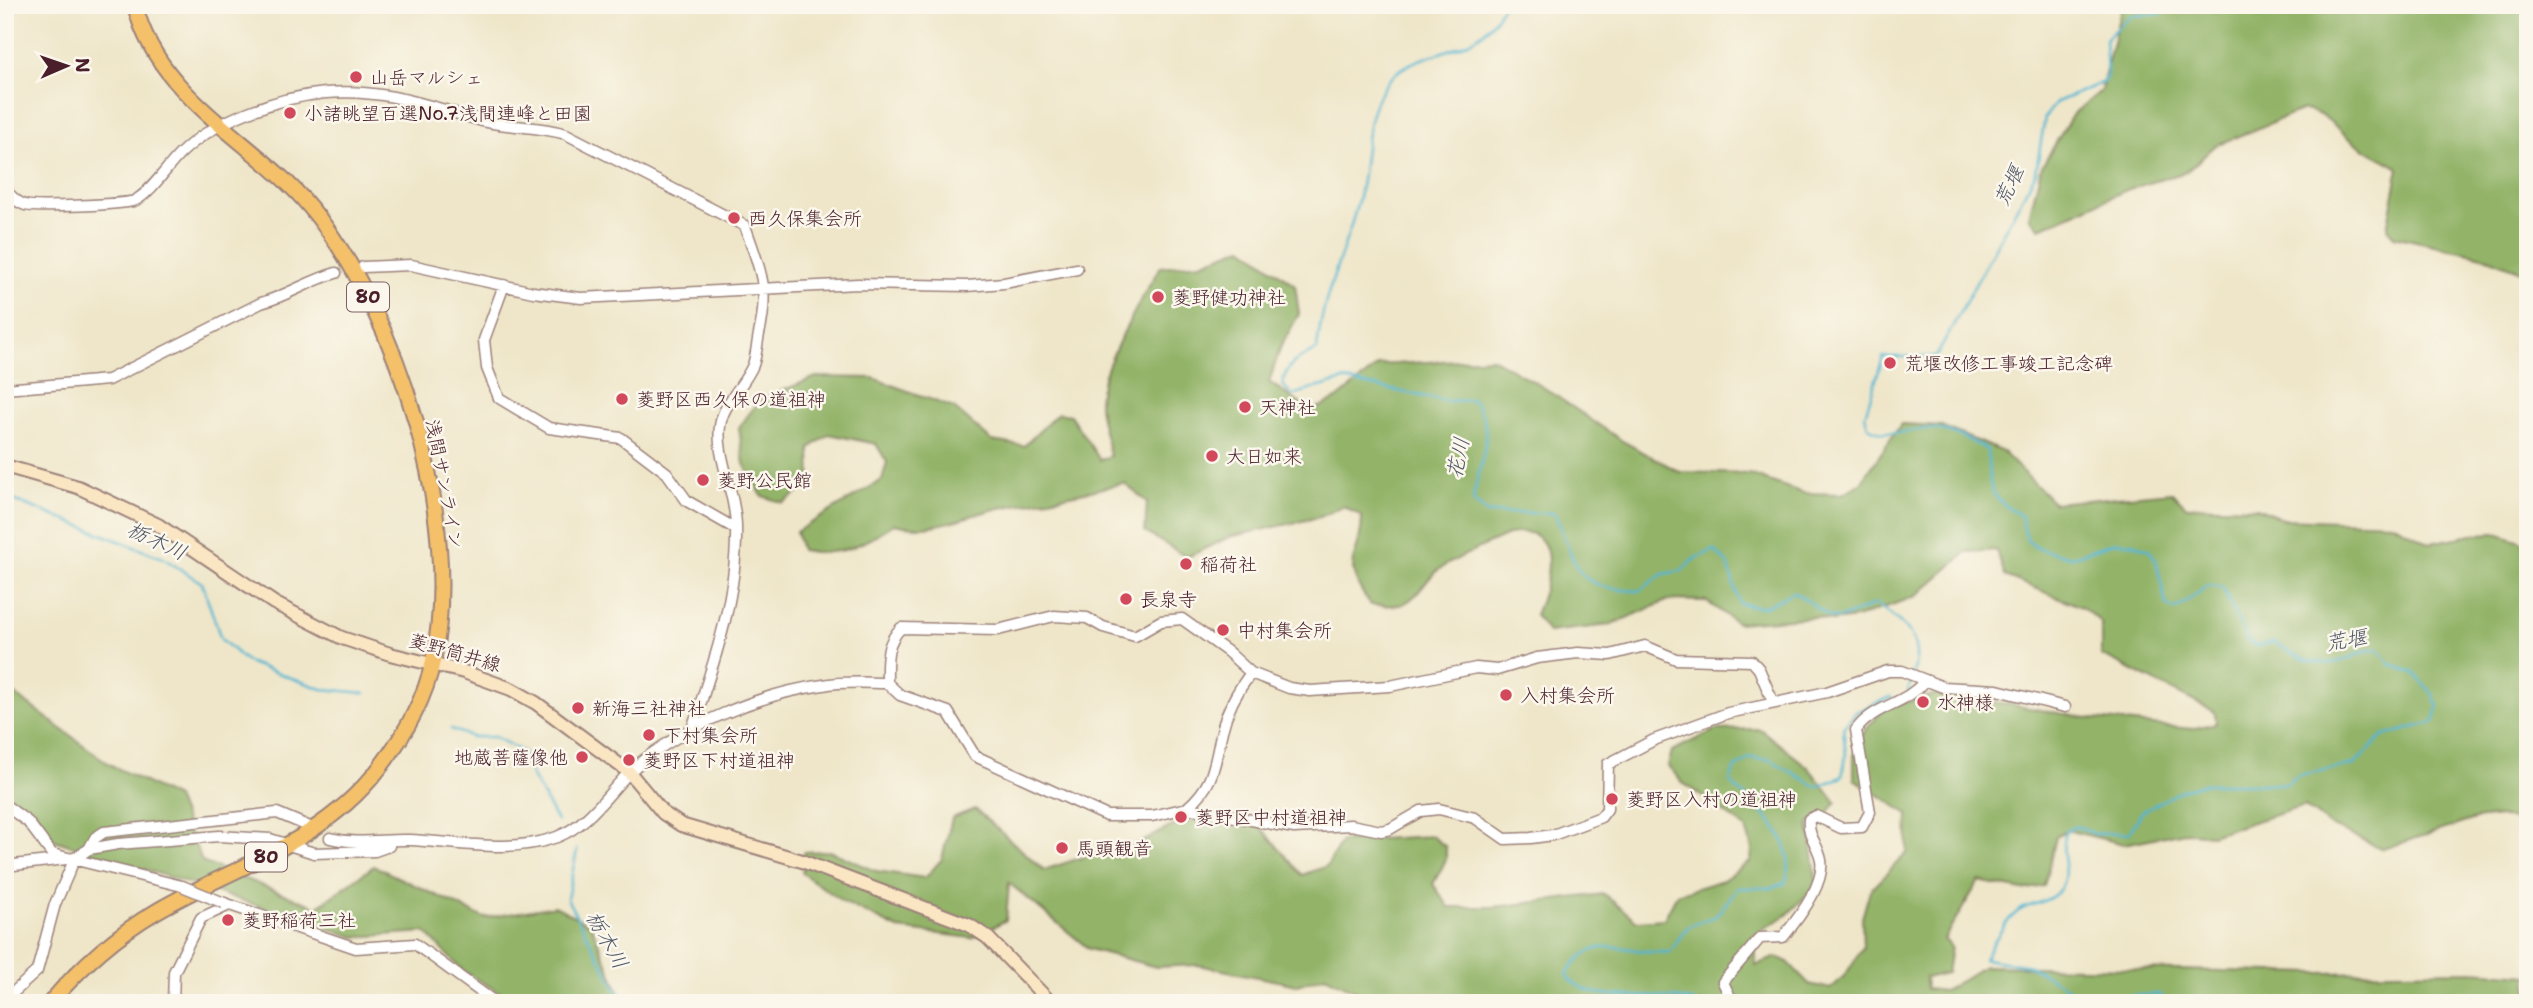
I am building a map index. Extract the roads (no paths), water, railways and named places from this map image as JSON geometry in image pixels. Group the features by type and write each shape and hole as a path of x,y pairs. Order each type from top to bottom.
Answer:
{"main road":[{"name":"浅間サンライン","path":"50,1003 78,970 135,925 327,822 378,769 417,706 433,663 440,610 439,536 423,457 388,336 349,263 307,204 221,127 166,70 149,44 135,5"},
{"name":"菱野筒井線","path":"5,466 78,487 158,526 274,603 342,638 390,654 487,679 536,703 629,772 663,813 681,825 802,860 969,925 987,937 1051,1003"}],"street":[{"path":"5,182 8,193 28,207 60,204 124,205 136,200 183,151 251,109 325,93 376,94 425,102 485,121 540,126 566,134 745,226 766,291 753,365 723,416 720,427 722,457 736,502 736,529 721,641 691,732"},
{"path":"363,267 411,265 581,298 766,291 858,284 1004,284 1077,269"},
{"path":"5,389 108,380 261,303 284,297 320,278 336,273"},
{"path":"504,285 484,340 487,368 499,398 549,428 621,438 667,473 687,501 736,529"},
{"path":"887,683 887,650 891,638 901,628 998,630 1054,616 1087,618 1102,627 1135,636 1161,621 1182,619 1228,652 1251,673 1289,688 1310,691 1390,686 1476,668 1497,670 1537,658 1577,653 1611,655 1645,646 1676,659 1752,662 1759,668 1773,702"},
{"path":"1187,808 1294,828 1351,825 1381,831 1390,829 1421,811 1453,810 1475,818 1506,839 1553,835 1601,817 1607,808 1608,764 1620,756 1728,713 1827,692 1888,671 1902,671 1924,682 1943,687 1997,690 2066,707"},
{"path":"330,838 370,843 405,840 509,846 556,837 576,827 615,791 629,772 653,752 691,732 771,696 823,685 887,683 900,695 948,712 975,756 1082,806 1107,816 1169,814 1187,808 1205,793 1219,756 1221,733 1230,705 1251,673"},
{"path":"1741,1003 1730,997 1723,982 1760,938 1783,937 1806,909 1817,880 1821,858 1808,831 1809,819 1816,816 1842,828 1862,827 1870,812 1857,730 1871,713 1905,700 1924,682"},
{"path":"5,805 29,822 52,854 182,886 226,905 356,948 415,944 496,1003"},
{"path":"89,849 95,838 104,832 277,813 310,827"},
{"path":"5,866 75,858 89,849 219,836 270,839 290,843 305,852 332,853 375,851 405,840"},
{"path":"5,1000 37,971 55,904 75,858"},
{"path":"173,1003 174,972 201,918 226,905"}],"waterway":[{"name":"花川","path":"1503,5 1493,23 1480,35 1465,44 1403,68 1390,79 1381,92 1370,121 1358,201 1324,310 1317,350 1290,367 1283,385 1292,395 1344,380 1446,401 1473,400 1481,412 1486,436 1473,501 1487,513 1554,513 1579,571 1599,585 1616,589 1639,591 1663,574 1681,571 1694,559 1714,550 1728,564 1739,603 1767,605 1792,592 1834,618 1848,616 1876,604 1900,623 1913,640 1916,661 1908,691"},
{"name":"荒堰","path":"2093,1003 2030,966 1984,959 2012,917 2024,908 2051,897 2060,889 2065,877 2063,843 2066,830 2076,826 2095,834 2129,833 2142,812 2182,790 2203,784 2286,784 2299,775 2354,765 2383,736 2434,722 2438,707 2432,693 2414,673 2390,664 2378,649 2341,661 2322,663 2305,659 2274,642 2257,646 2248,642 2222,587 2209,585 2175,610 2166,605 2156,560 2149,550 2132,543 2115,542 2071,557 2037,548 2027,540 2021,516 1995,496 1990,483 1987,450 1944,430 1885,433 1868,427 1865,415 1883,357 1936,357 2036,172 2045,117 2057,102 2104,82 2107,73 2105,39 2130,16 2158,14 2182,5"},
{"name":"栃木川","path":"11,499 163,558 202,583 221,639 247,662 322,689 365,693"},
{"name":"花川","path":"1697,1003 1682,999 1590,991 1576,984 1567,974 1578,960 1601,948 1670,952 1684,931 1691,925 1716,916 1738,888 1772,888 1785,883 1789,867 1782,839 1764,814 1730,782 1734,769 1750,758 1771,760 1817,787 1842,777 1846,756 1843,728 1856,712 1891,697"},
{"name":"栃木川","path":"451,729 472,737 495,737 523,752 525,764 557,821"},
{"name":"栃木川","path":"577,850 567,899 624,1003"},
{"name":"荒堰","path":"2120,1003 2130,996 2159,994 2168,1003"}],"place":[{"name":"山岳マルシェ","path":"356,77"},
{"name":"小諸眺望百選No.7浅間連峰と田園","path":"290,113"},
{"name":"西久保集会所","path":"734,218"},
{"name":"菱野健功神社","path":"1158,297"},
{"name":"荒堰改修工事竣工記念碑","path":"1890,363"},
{"name":"菱野区西久保の道祖神","path":"622,399"},
{"name":"天神社","path":"1245,407"},
{"name":"大日如来","path":"1212,456"},
{"name":"菱野公民館","path":"703,480"},
{"name":"稲荷社","path":"1186,564"},
{"name":"長泉寺","path":"1126,599"},
{"name":"中村集会所","path":"1223,630"},
{"name":"入村集会所","path":"1506,695"},
{"name":"水神様","path":"1923,702"},
{"name":"新海三社神社","path":"578,708"},
{"name":"下村集会所","path":"649,735"},
{"name":"地蔵菩薩像他","path":"582,757"},
{"name":"菱野区下村道祖神","path":"629,760"},
{"name":"菱野区入村の道祖神","path":"1612,799"},
{"name":"菱野区中村道祖神","path":"1181,817"},
{"name":"馬頭観音","path":"1062,848"},
{"name":"菱野稲荷三社","path":"228,920"}]}
